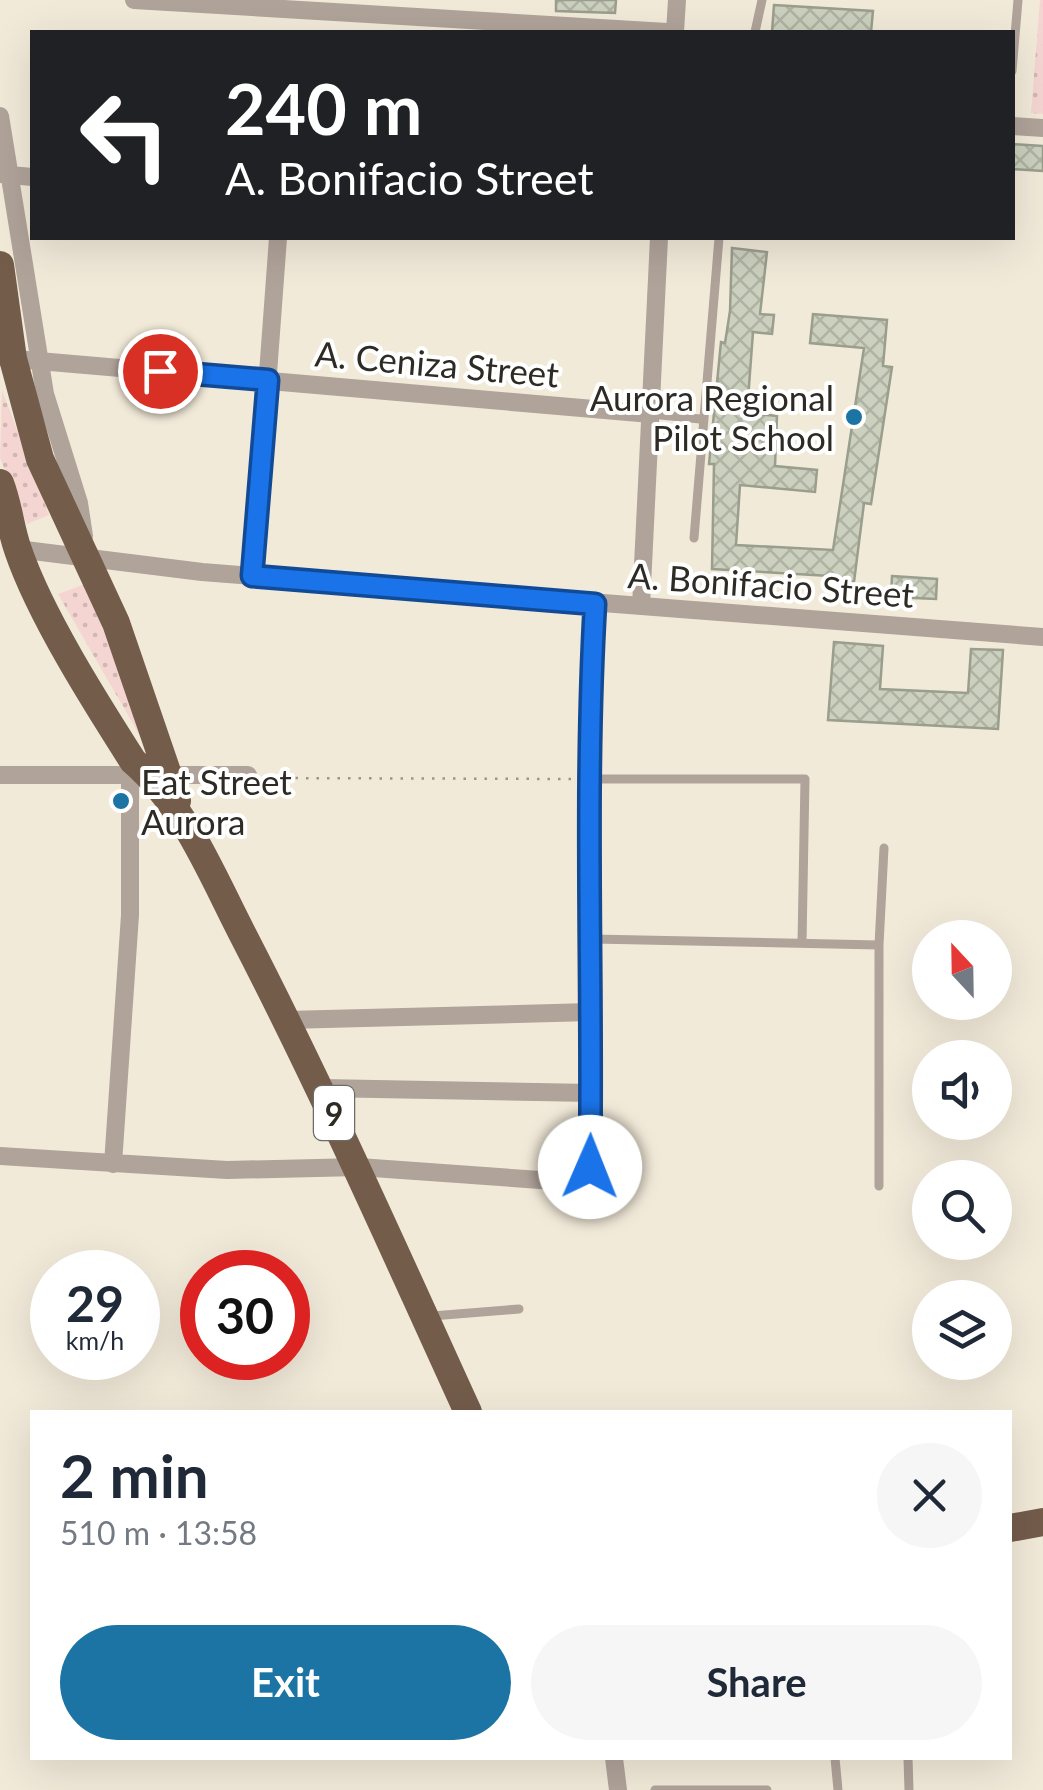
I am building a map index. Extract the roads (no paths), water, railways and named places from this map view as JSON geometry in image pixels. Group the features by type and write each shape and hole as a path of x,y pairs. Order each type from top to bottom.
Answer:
{"highway":[{"name":"9","path":"0,265 40,459 130,660 150,776"},
{"name":"9","path":"0,483 12,512 9,538 104,716 133,762 150,776 184,822 322,1088 467,1410"},
{"path":"1012,1528 1043,1522"}],"street":[{"path":"134,0 296,5 643,30"},
{"path":"671,30 678,0"},
{"path":"294,30 296,5"},
{"name":"9","path":"0,116 17,359"},
{"path":"1015,126 1043,128"},
{"path":"5,174 30,177"},
{"path":"252,576 278,240"},
{"path":"640,606 659,240"},
{"name":"A. Ceniza Street","path":"17,359 651,414"},
{"name":"A. Bonifacio Street","path":"9,538 86,556 252,576 1043,637"},
{"path":"0,1156 227,1170 359,1167 579,1180 590,1167 589,779 595,604"},
{"path":"0,775 248,775"},
{"path":"113,1164 130,914 150,776"},
{"path":"287,1020 591,1012"},
{"path":"322,1088 591,1093"},
{"path":"614,1760 618,1790"}],"lane":[{"path":"756,30 762,0"},
{"path":"1015,36 1018,0"},
{"path":"694,538 700,419 718,240"},
{"path":"651,414 700,419"},
{"path":"589,779 805,779 802,943"},
{"path":"879,1186 878,945 884,848"},
{"path":"591,938 878,945"},
{"path":"424,1317 519,1309"},
{"path":"835,1760 838,1790"},
{"path":"908,1760 908,1790"},
{"path":"655,1790 768,1790"}],"place":[{"name":"Aurora Regional Pilot School","path":"854,417"},
{"name":"Eat Street Aurora","path":"121,801"}]}
